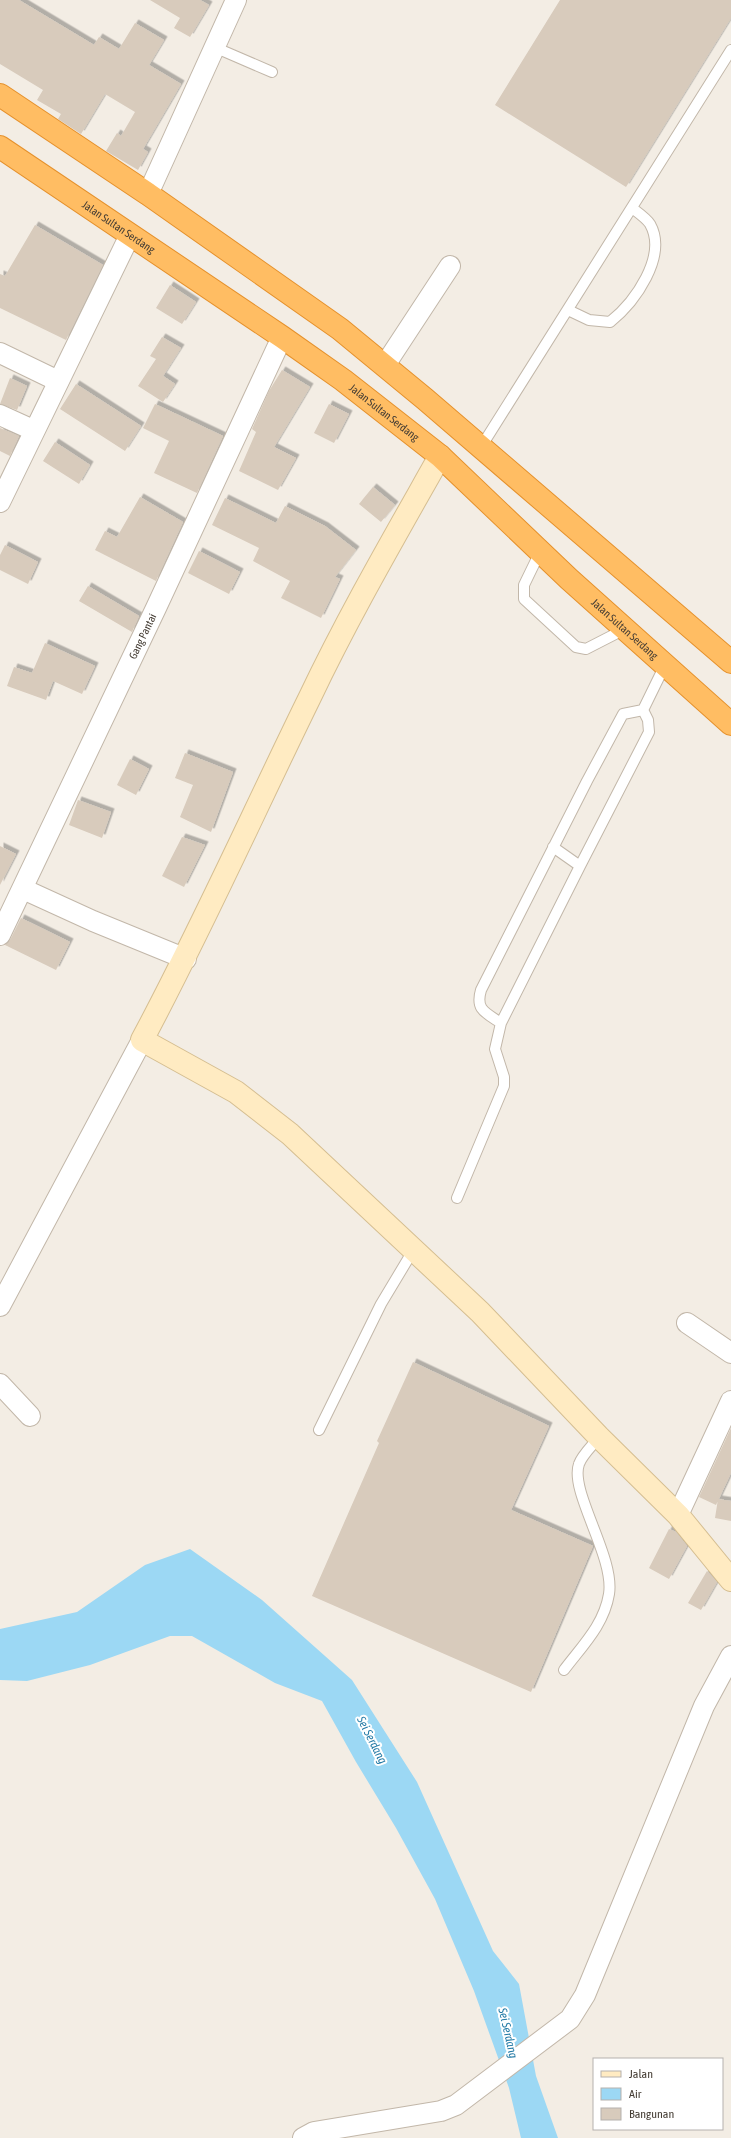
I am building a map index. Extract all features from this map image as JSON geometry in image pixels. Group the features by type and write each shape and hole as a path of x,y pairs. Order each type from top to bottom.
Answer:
{"highway":[{"path":"0,95 148,194 323,317 385,365 731,662"},
{"name":"Jalan Sultan Serdang","path":"0,147 282,337 343,380 440,456 540,552 731,724"}],"street":[{"path":"148,194 236,0"},
{"path":"0,502 33,430 130,235"},
{"path":"385,365 450,266"},
{"name":"Gang Pantai","path":"0,935 6,908 23,889 70,786 156,608 282,337"},
{"path":"0,354 58,382"},
{"path":"0,415 33,430"},
{"path":"0,1306 186,959 310,696 367,586 440,456"},
{"path":"23,889 93,921 186,959"},
{"path":"142,1040 236,1092 290,1134 480,1312 599,1437 678,1515 731,1580"},
{"path":"687,1323 731,1353"},
{"path":"0,1384 30,1416"},
{"path":"678,1515 731,1401"},
{"path":"303,2138 314,2132 441,2111 456,2106 570,2019 585,1995 704,1706 731,1656"}],"lane":[{"path":"214,47 272,72"},
{"path":"481,447 731,50"},
{"path":"568,310 589,320 610,322 621,313 652,268 656,251 654,234 649,222 632,208"},
{"path":"540,552 524,585 524,599 576,647 586,649 625,629"},
{"path":"643,710 665,665"},
{"path":"501,1023 483,1011 480,1007 481,990 553,847 623,714 643,710"},
{"path":"457,1198 504,1086 504,1077 495,1049 501,1023 649,732 648,720 643,710"},
{"path":"553,847 580,866"},
{"path":"319,1430 381,1304 414,1249"},
{"path":"564,1670 598,1626 609,1593 602,1549 578,1484 579,1465 599,1437"}],"water":[{"name":"Sei Serdang","path":"190,1549 262,1600 352,1680 417,1782 493,1951 519,1984 536,2076 558,2138 521,2138 509,2088 474,1991 435,1899 396,1828 356,1762 322,1701 275,1683 192,1636 170,1636 90,1665 27,1681 0,1680 0,1629 77,1612 145,1565"}],"building":[{"path":"0,0 19,0 94,45 99,37 119,49 135,23 164,40 149,65 181,84 143,149 148,152 138,170 106,151 117,133 121,136 135,112 105,94 81,134 58,119 61,114 37,100 43,90 0,64"},
{"path":"150,0 200,0 209,5 190,37 174,28 180,18"},
{"path":"560,0 731,0 731,18 626,187 495,105"},
{"path":"35,225 103,265 66,340 0,308 0,274 5,276"},
{"path":"170,285 196,302 182,324 156,308"},
{"path":"162,337 181,348 163,376 175,384 163,402 138,386 156,359 150,356"},
{"path":"282,370 310,387 274,447 296,458 278,490 239,471 256,432 252,429 269,391"},
{"path":"10,378 27,386 17,410 0,404"},
{"path":"76,384 141,426 125,451 60,409"},
{"path":"155,404 223,436 197,493 154,473 169,441 143,428"},
{"path":"329,404 349,414 334,443 314,433"},
{"path":"0,428 19,436 10,456 0,451"},
{"path":"55,442 90,465 79,484 43,461"},
{"path":"373,487 395,505 381,522 359,504"},
{"path":"140,497 183,522 156,581 95,550 105,531 117,537"},
{"path":"225,498 276,523 285,506 325,526 356,550 335,577 340,579 321,618 281,598 290,581 253,561 259,548 212,525"},
{"path":"5,545 38,562 28,584 0,570 0,555"},
{"path":"199,551 240,572 229,594 188,573"},
{"path":"88,586 139,616 132,632 79,601"},
{"path":"45,643 95,666 82,694 53,681 46,700 7,686 14,667 32,673"},
{"path":"185,753 233,772 211,832 180,817 193,785 175,778"},
{"path":"130,759 149,769 136,795 117,785"},
{"path":"78,800 111,812 102,838 69,825"},
{"path":"182,837 205,845 184,887 162,876"},
{"path":"0,846 16,854 0,885"},
{"path":"21,918 70,942 56,970 5,945 10,940"},
{"path":"413,1362 549,1426 511,1510 593,1546 531,1692 312,1596 379,1443 377,1441"},
{"path":"731,1428 731,1473 716,1505 699,1497"},
{"path":"718,1499 731,1501 731,1521 715,1518"},
{"path":"669,1529 676,1532 687,1546 669,1579 649,1568"},
{"path":"707,1571 717,1582 701,1610 688,1603"}]}
